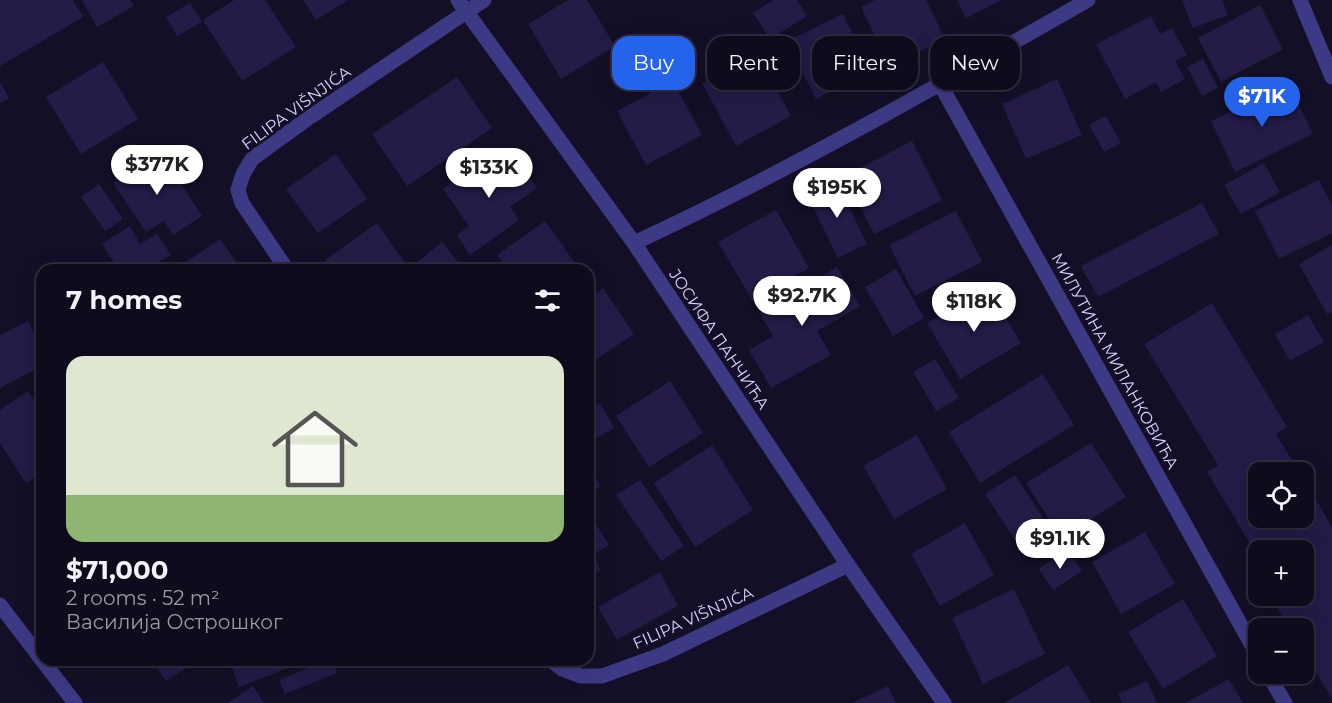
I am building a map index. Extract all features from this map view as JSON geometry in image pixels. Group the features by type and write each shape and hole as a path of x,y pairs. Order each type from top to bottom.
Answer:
{"street":[{"name":"FILIPA VIŠNJIĆA","path":"282,264 242,203 238,189 243,174 252,159 462,6 484,0"},
{"path":"1020,39 1088,0"},
{"path":"1300,0 1332,76"},
{"name":"ЈОСИФА ПАНЧИЋА","path":"462,6 634,243 848,566 944,703"},
{"path":"634,243 709,208 930,89"},
{"name":"МИЛУТИНА МИЛАНКОВИЋА","path":"943,90 1248,638"},
{"name":"FILIPA VIŠNJIĆA","path":"558,666 581,676 602,676 663,654 848,566"},
{"path":"0,605 36,652"},
{"path":"47,666 75,703"},
{"path":"1274,684 1285,703"}],"building":[{"path":"0,0 73,0 83,17 0,66"},
{"path":"82,0 130,0 134,6 97,27"},
{"path":"234,0 265,0 296,47 242,81 203,20"},
{"path":"303,0 348,0 316,20"},
{"path":"568,0 587,0 612,41 612,48 561,79 528,24"},
{"path":"773,0 797,0 807,16 775,36 768,36 753,13"},
{"path":"875,0 926,0 944,36 930,36 930,46 918,52 918,36 875,36 861,7"},
{"path":"957,0 1001,0 966,18"},
{"path":"1182,0 1222,0 1228,15 1193,28"},
{"path":"190,3 202,22 177,36 166,17"},
{"path":"1260,5 1283,49 1221,82 1198,38"},
{"path":"843,14 854,36 812,36 812,90 834,90 816,99 800,67 800,36 797,36"},
{"path":"1151,16 1160,34 1172,28 1187,55 1175,61 1185,79 1161,92 1156,82 1125,99 1096,44"},
{"path":"1203,59 1218,88 1202,96 1187,67"},
{"path":"103,62 138,119 81,154 46,97"},
{"path":"457,77 492,128 407,186 372,134"},
{"path":"1057,79 1082,135 1026,159 1002,104"},
{"path":"707,80 707,90 777,90 791,116 736,146 702,83"},
{"path":"0,82 9,98 0,103"},
{"path":"1289,84 1313,134 1235,172 1211,121"},
{"path":"656,90 678,90 702,135 646,165 617,111"},
{"path":"1106,116 1121,143 1104,152 1089,125"},
{"path":"912,141 942,200 874,234 844,176"},
{"path":"496,151 508,166 517,160 537,188 510,207 519,220 470,255 457,235 469,226 443,189"},
{"path":"160,152 202,216 173,235 164,221 146,232 113,183"},
{"path":"336,154 367,199 318,233 286,189"},
{"path":"1264,163 1280,192 1241,214 1224,185"},
{"path":"836,180 867,244 838,258 807,195"},
{"path":"1319,180 1332,205 1332,233 1279,259 1255,211"},
{"path":"99,184 123,219 105,231 81,197"},
{"path":"1202,203 1219,234 1098,297 1081,266"},
{"path":"776,210 809,268 752,300 718,242"},
{"path":"956,211 982,262 915,296 889,245"},
{"path":"545,221 576,264 503,264 497,255"},
{"path":"377,223 406,264 328,264 325,260"},
{"path":"130,226 140,244 157,234 171,255 157,264 115,264 102,244"},
{"path":"220,239 238,264 183,264"},
{"path":"442,242 460,264 415,264"},
{"path":"1332,245 1332,312 1327,314 1299,264"},
{"path":"837,267 860,306 817,331 831,355 771,388 749,350 773,336 759,312"},
{"path":"896,269 924,318 893,336 865,287"},
{"path":"603,288 634,334 594,361 594,295"},
{"path":"988,288 1021,343 960,379 927,323"},
{"path":"1212,303 1287,427 1276,434 1293,462 1248,462 1248,528 1314,528 1314,496 1332,527 1332,699 1314,669 1314,618 1283,618 1276,606 1314,606 1314,540 1248,540 1207,472 1218,465 1144,344"},
{"path":"1308,315 1324,342 1290,361 1275,334"},
{"path":"28,321 36,336 36,369 0,388 0,335"},
{"path":"935,359 959,398 936,411 913,372"},
{"path":"1043,374 1074,425 980,483 949,432"},
{"path":"670,381 703,433 649,467 616,416"},
{"path":"28,391 36,403 36,476 26,483 0,443 0,410"},
{"path":"600,403 614,428 594,440 594,406"},
{"path":"917,435 947,489 894,519 863,466"},
{"path":"1091,443 1126,497 1061,538 1026,483"},
{"path":"712,445 753,510 695,547 654,483"},
{"path":"1015,475 1053,533 1023,552 985,494"},
{"path":"594,477 601,486 594,491"},
{"path":"640,480 684,546 661,561 616,495"},
{"path":"594,521 609,545 594,554"},
{"path":"965,523 994,575 940,606 911,554"},
{"path":"1145,532 1175,584 1121,614 1092,562"},
{"path":"1067,549 1082,571 1053,590 1039,569"},
{"path":"594,558 601,570 594,574"},
{"path":"660,572 678,606 617,640 598,607"},
{"path":"1014,589 1045,654 983,684 952,618"},
{"path":"1183,599 1217,656 1163,689 1128,632"},
{"path":"1068,665 1091,703 1004,703"},
{"path":"156,666 189,666 166,681"},
{"path":"231,666 293,666 239,687"},
{"path":"313,666 334,666 337,673 285,694 279,680"},
{"path":"1229,679 1243,703 1185,703"},
{"path":"1147,681 1157,703 1122,703 1118,694"},
{"path":"253,686 264,703 228,703"},
{"path":"888,686 896,703 852,703"}]}
